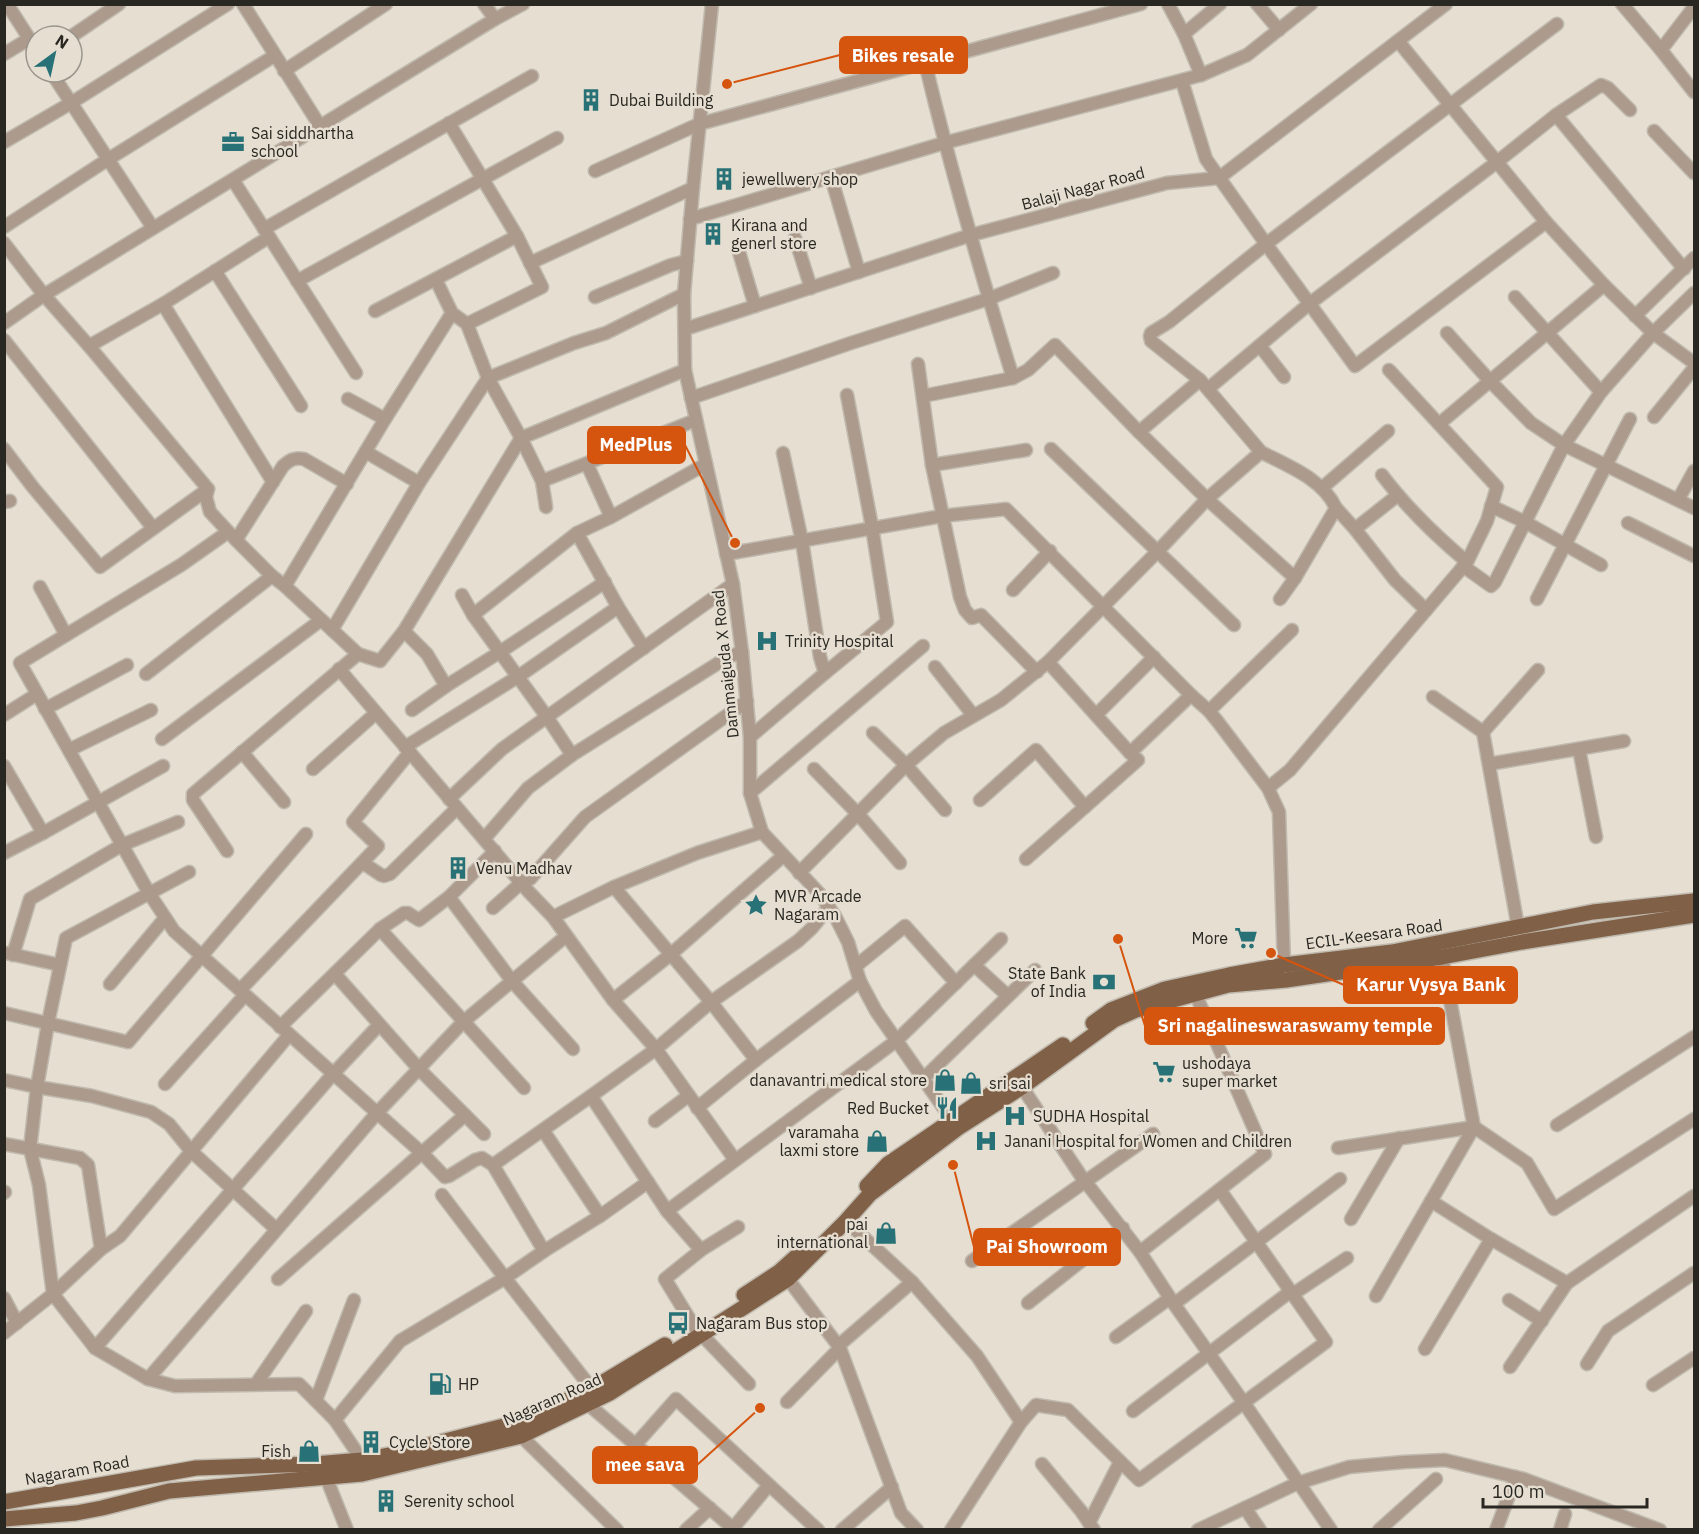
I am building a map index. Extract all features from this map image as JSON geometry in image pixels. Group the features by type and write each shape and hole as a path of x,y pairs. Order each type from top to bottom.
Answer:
{"main road":[{"name":"ECIL-Keesara Road","path":"955,1124 1022,1087 1114,1020 1136,1010 1228,985 1286,980 1371,961 1392,952 1593,912 1695,901"},
{"name":"ECIL-Keesara Road","path":"955,1124 1111,1010 1165,989 1284,964 1442,957 1695,915"},
{"name":"Nagaram Road","path":"4,1519 76,1513 168,1491 362,1460 512,1424 592,1389 788,1279 870,1194 955,1124"},
{"name":"Nagaram Road","path":"4,1502 196,1468 326,1477 362,1474 521,1436 610,1393 698,1331 779,1272 821,1234 888,1164 955,1124"}],"street":[{"path":"84,28 119,4"},
{"path":"4,142 71,103 228,4"},
{"path":"284,70 386,4"},
{"path":"484,4 495,19"},
{"path":"4,323 44,295 153,228 523,4"},
{"name":"Dammaiguda X Road","path":"712,4 684,294 686,370 733,584 750,737 750,793 762,832 819,893 829,907 848,942 860,981 876,1011 955,1124"},
{"path":"595,171 699,124 1141,4"},
{"path":"1168,4 1184,34 1201,75"},
{"path":"1184,34 1220,4"},
{"path":"1257,4 1279,30"},
{"path":"690,219 944,143 1201,75 1247,55 1311,4"},
{"path":"1219,178 1446,4"},
{"path":"1622,4 1694,90"},
{"path":"11,6 24,30"},
{"path":"249,7 274,56 320,126"},
{"path":"1661,50 1695,7"},
{"path":"1426,610 1395,580 1322,488 1309,478 1261,452 1204,384 1151,341 1150,334 1169,322 1266,244 1557,24"},
{"path":"1398,41 1546,222 1604,285 1653,333 1695,363"},
{"path":"4,54 24,47"},
{"path":"4,227 274,56"},
{"path":"925,62 944,143 1013,378"},
{"path":"90,346 215,271 267,233 449,123 532,76"},
{"path":"1182,81 1206,159 1355,366 1546,222"},
{"path":"59,84 153,228"},
{"path":"1139,432 1260,346 1309,304 1556,115 1601,85 1608,88 1630,110"},
{"path":"1556,115 1684,269"},
{"path":"449,123 517,236 542,286 467,324"},
{"path":"1654,131 1695,173"},
{"path":"297,281 557,138"},
{"path":"831,177 859,272"},
{"name":"Balaji Nagar Road","path":"685,329 971,235 1167,183 1219,178"},
{"path":"233,180 356,374"},
{"path":"530,263 693,188"},
{"path":"375,311 517,236"},
{"path":"795,238 811,288"},
{"path":"4,243 44,295 90,346 208,489 210,512 272,576 358,654 380,661 404,631 521,438 686,370"},
{"path":"739,252 755,306"},
{"path":"1635,316 1695,258"},
{"path":"595,297 671,265 687,261"},
{"path":"215,271 301,406"},
{"path":"691,398 988,299 1053,273"},
{"path":"436,280 452,313 467,324 488,378 542,481 546,507"},
{"path":"1439,424 1604,285"},
{"path":"1382,475 1435,535 1491,586 1564,445 1601,392 1653,333 1695,293"},
{"path":"332,630 419,483 488,378 574,343 606,333 684,294"},
{"path":"1515,297 1601,392"},
{"path":"163,304 273,482"},
{"path":"285,586 385,419 452,313"},
{"path":"1447,333 1531,423 1564,445 1695,508"},
{"path":"4,340 153,528"},
{"path":"923,396 1013,378 1028,370 1056,345 1207,499 1295,578"},
{"path":"1260,346 1284,377"},
{"path":"918,364 932,465 964,610 972,618 981,615 1037,672"},
{"path":"1654,417 1695,368"},
{"path":"1268,788 1290,770 1465,564 1487,521 1497,486 1389,370"},
{"path":"750,737 887,622 847,395"},
{"path":"348,399 385,419"},
{"path":"1537,599 1630,419"},
{"path":"542,481 696,420"},
{"path":"1322,488 1388,431"},
{"path":"4,449 100,567 208,489"},
{"path":"1051,449 1234,625"},
{"path":"932,465 1026,450"},
{"path":"366,452 419,483"},
{"path":"799,873 906,765 944,733 1000,700 1048,662 1207,499 1261,452"},
{"path":"783,453 802,541 820,657 825,674"},
{"path":"347,484 304,459 296,457 290,460 232,536 20,663 149,893 174,931 423,1154 445,1177 482,1158 493,1164 544,1251"},
{"path":"587,464 610,517"},
{"path":"473,615 577,533 706,464"},
{"path":"1678,500 1695,471"},
{"path":"1355,529 1398,495"},
{"path":"1491,506 1525,522 1601,565"},
{"path":"726,554 872,527 1006,508 1209,711 1268,788 1279,812 1284,964"},
{"path":"1281,599 1336,508"},
{"path":"1628,523 1695,556"},
{"path":"577,533 618,607 644,648"},
{"path":"1013,590 1050,551"},
{"path":"147,674 272,576"},
{"path":"412,710 605,582"},
{"path":"363,863 381,875 390,874 502,749 733,584"},
{"path":"40,587 66,635"},
{"path":"462,595 473,615 519,676 572,755"},
{"path":"165,1084 242,993 378,846 353,822 407,750 618,607"},
{"path":"162,739 321,620"},
{"path":"1209,711 1292,630"},
{"path":"404,631 428,654 446,686"},
{"path":"750,793 923,646"},
{"path":"484,839 528,788 572,755 728,657 742,652"},
{"path":"227,851 192,798 193,794 358,654"},
{"path":"1096,716 1154,657"},
{"path":"1026,859 1138,760 1048,662"},
{"path":"45,709 127,665"},
{"path":"934,667 973,715"},
{"path":"339,669 521,883 553,917 613,1000 656,1049 735,1160"},
{"path":"1483,732 1538,670"},
{"path":"4,715 37,694"},
{"path":"1130,753 1191,695"},
{"path":"1433,697 1483,732 1518,927"},
{"path":"493,908 532,876 585,817 747,701"},
{"path":"69,750 151,710"},
{"path":"313,769 376,713"},
{"path":"873,733 906,765 945,810"},
{"path":"1489,764 1624,741"},
{"path":"1579,749 1596,837"},
{"path":"980,800 1036,750 1084,807"},
{"path":"242,752 284,802"},
{"path":"4,766 8,780 43,833"},
{"path":"4,853 163,766"},
{"path":"814,769 858,814 900,863"},
{"path":"60,965 9,954 30,899 122,844 178,822"},
{"path":"553,917 614,887 697,853 762,832"},
{"path":"4,1013 128,1042 306,834"},
{"path":"4,1333 54,1294 101,1249 120,1236 191,1151 285,1031 334,974 380,929 404,913 419,920 449,897 495,851"},
{"path":"613,1000 670,955 783,856"},
{"path":"189,872 66,938 37,1087 30,1149 39,1185 54,1294 95,1348 148,1379 175,1386 299,1384 335,1420 362,1460"},
{"path":"614,887 711,1002 756,1060"},
{"path":"449,897 512,981 573,1049"},
{"path":"493,1164 656,1049 711,1002 798,941 829,907"},
{"path":"110,984 165,918"},
{"path":"856,966 904,926 956,983"},
{"path":"380,929 524,1088"},
{"path":"148,1379 377,1113 463,1022 566,936"},
{"path":"667,1210 896,1041 1001,939"},
{"path":"1376,1296 1474,1127 1442,957"},
{"path":"974,965 1008,996"},
{"path":"923,1079 1035,970"},
{"path":"334,974 419,1069 484,1134"},
{"path":"697,1108 860,981"},
{"path":"1140,1252 1265,1154 1196,993"},
{"path":"95,1348 333,1074 379,1025"},
{"path":"1557,1125 1695,1037"},
{"path":"4,1080 92,1096 151,1112 169,1124 191,1151 276,1229"},
{"path":"1022,1087 1086,1182 1140,1252 1331,1530"},
{"path":"655,1121 688,1095"},
{"path":"591,1096 667,1210 701,1250"},
{"path":"278,1279 465,1115"},
{"path":"1338,1148 1474,1127 1527,1163 1554,1209 1695,1119"},
{"path":"543,1130 600,1216"},
{"path":"972,1261 1153,1134"},
{"path":"1352,1219 1398,1138"},
{"path":"4,1143 80,1158 87,1165 101,1249"},
{"path":"1116,1337 1256,1242 1340,1179"},
{"path":"335,1420 400,1341 505,1278 648,1182"},
{"path":"951,1530 1021,1422 1036,1405 1068,1410 1140,1480 1326,1342 1220,1190"},
{"path":"442,1195 592,1389"},
{"path":"1510,1367 1567,1284 1695,1196"},
{"path":"1431,1201 1567,1284"},
{"path":"846,1221 912,1282 977,1356 1021,1422"},
{"path":"738,1227 701,1250 665,1279 698,1331 748,1384"},
{"path":"1028,1303 1123,1228"},
{"path":"1425,1349 1491,1239"},
{"path":"1133,1411 1292,1293 1347,1258"},
{"path":"1587,1364 1608,1331 1695,1273"},
{"path":"788,1279 839,1347 901,1513 917,1530"},
{"path":"787,1402 839,1347 912,1282"},
{"path":"4,1298 17,1323"},
{"path":"316,1400 354,1300"},
{"path":"1509,1300 1542,1321"},
{"path":"256,1384 306,1311"},
{"path":"1653,1385 1695,1358"},
{"path":"636,1444 676,1399 818,1530"},
{"path":"589,1405 734,1529 769,1485"},
{"path":"521,1436 617,1530"},
{"path":"1198,1530 1298,1483 1349,1467 1445,1460 1516,1477 1630,1524 1660,1530"},
{"path":"1091,1526 1120,1461"},
{"path":"1042,1464 1082,1511 1091,1526"},
{"path":"326,1477 347,1530"},
{"path":"1496,1530 1516,1477"},
{"path":"1379,1530 1436,1479"},
{"path":"842,1530 892,1487"},
{"path":"686,1530 710,1508"},
{"path":"1245,1508 1260,1530"},
{"path":"1560,1530 1565,1514"}],"place":[{"name":"Bikes resale","path":"727,84"},
{"name":"Dubai Building","path":"591,100"},
{"name":"Sai siddhartha school","path":"233,142"},
{"name":"jewellwery shop","path":"724,179"},
{"name":"Kirana and generl store","path":"713,234"},
{"name":"MedPlus","path":"735,543"},
{"name":"Trinity Hospital","path":"767,641"},
{"name":"Venu Madhav","path":"458,868"},
{"name":"MVR Arcade Nagaram","path":"756,905"},
{"name":"More","path":"1246,938"},
{"name":"Sri nagalineswaraswamy temple","path":"1118,939"},
{"name":"Karur Vysya Bank","path":"1271,953"},
{"name":"State Bank of India","path":"1104,982"},
{"name":"ushodaya super market","path":"1164,1072"},
{"name":"danavantri medical store","path":"945,1080"},
{"name":"sri sai","path":"971,1083"},
{"name":"Red Bucket","path":"947,1108"},
{"name":"SUDHA Hospital","path":"1015,1116"},
{"name":"varamaha laxmi store","path":"877,1141"},
{"name":"Janani Hospital for Women and Children","path":"986,1141"},
{"name":"Pai Showroom","path":"953,1165"},
{"name":"pai international","path":"886,1233"},
{"name":"Nagaram Bus stop","path":"678,1323"},
{"name":"HP","path":"440,1384"},
{"name":"mee sava","path":"760,1408"},
{"name":"Cycle Store","path":"371,1442"},
{"name":"Fish","path":"309,1451"},
{"name":"Serenity school","path":"386,1501"}]}
